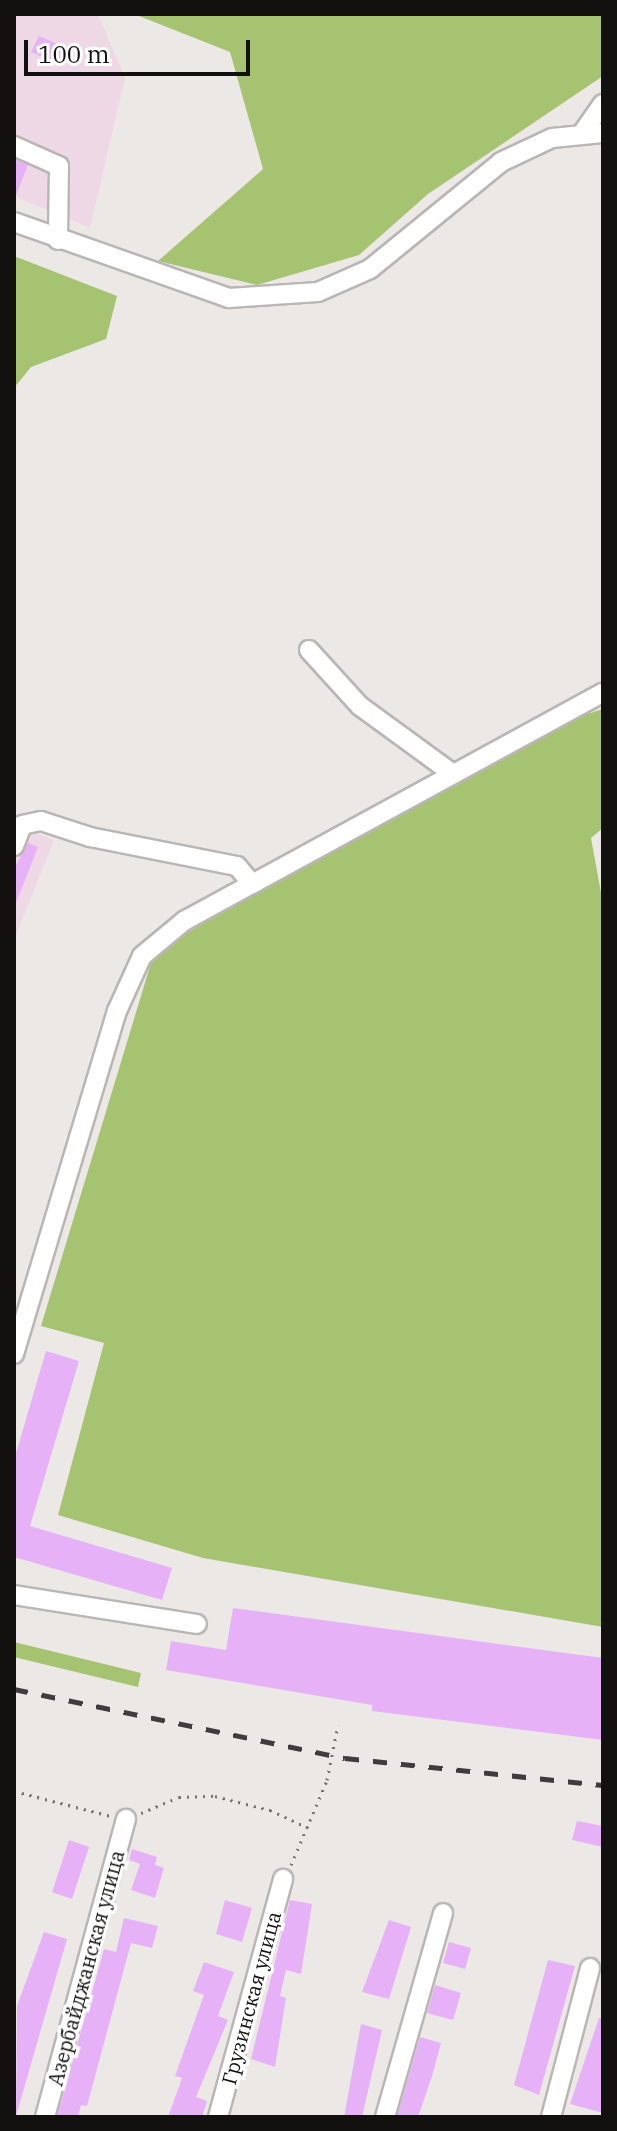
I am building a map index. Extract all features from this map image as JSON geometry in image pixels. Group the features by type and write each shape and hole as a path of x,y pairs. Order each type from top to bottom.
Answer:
{"street":[{"path":"581,135 603,104"},
{"path":"14,222 229,298 318,292 370,269 501,162 552,138 603,133"},
{"path":"14,146 59,166 58,240"},
{"path":"309,650 360,706 452,773"},
{"path":"14,1354 117,1011 142,956 184,921 603,693"},
{"path":"14,846 22,825 41,821 90,837 237,866 252,884"},
{"path":"14,1595 197,1624"},
{"name":"Азербайджанская улица","path":"45,2117 126,1819"},
{"name":"Грузинская улица","path":"218,2117 283,1879"},
{"path":"385,2117 443,1913"},
{"path":"551,2117 590,1968"}],"path":[{"path":"283,1879 309,1828 327,1780 338,1725"},
{"path":"14,1791 126,1819 179,1797 215,1796 270,1810 309,1828"}],"shaded area":[{"path":"14,14 98,14 125,78 90,228 14,196"},
{"path":"14,825 54,840 14,940"}],"green space":[{"path":"134,14 603,14 603,76 428,194 359,255 257,285 158,261 263,169 230,52"},
{"path":"14,256 117,296 106,339 31,367 14,388"},
{"path":"603,709 603,828 591,838 603,904 603,1627 203,1558 58,1515 104,1343 41,1326 154,953 352,834 558,723"},
{"path":"14,1642 141,1673 138,1687 14,1657"}],"building":[{"path":"39,36 67,48 61,65 31,52"},
{"path":"14,159 28,165 15,198 14,198"},
{"path":"28,843 38,847 14,908 14,869"},
{"path":"46,1351 79,1361 30,1526 172,1568 162,1600 14,1557 14,1460"},
{"path":"233,1608 603,1658 603,1740 372,1711 372,1705 166,1670 171,1641 226,1650"},
{"path":"577,1821 603,1826 603,1847 572,1840"},
{"path":"69,1840 89,1847 72,1899 52,1892"},
{"path":"132,1849 157,1857 155,1865 164,1868 155,1898 131,1890 140,1864 129,1860"},
{"path":"225,1900 252,1908 242,1942 216,1934"},
{"path":"290,1900 312,1904 301,1974 286,1970 280,1996 286,1998 275,2067 251,2059"},
{"path":"124,1918 158,1926 152,1948 131,1943 87,2106 81,2105 78,2117 57,2117 104,1949 116,1952"},
{"path":"389,1920 411,1927 389,1999 362,1992"},
{"path":"44,1932 67,1939 16,2116 17,2006"},
{"path":"449,1942 471,1948 465,1969 443,1963"},
{"path":"548,1960 575,1966 539,2095 514,2085"},
{"path":"204,1962 234,1972 218,2016 228,2020 196,2097 207,2101 202,2117 168,2117 182,2078 175,2076 204,1995 193,1991"},
{"path":"435,1985 461,1993 453,2020 427,2013"},
{"path":"599,2018 603,2019 603,2113 570,2104"},
{"path":"361,2024 382,2030 362,2117 344,2117"},
{"path":"420,2037 441,2043 432,2076 418,2117 397,2117"}],"railway":[{"path":"14,1689 345,1758 603,1785"}]}
